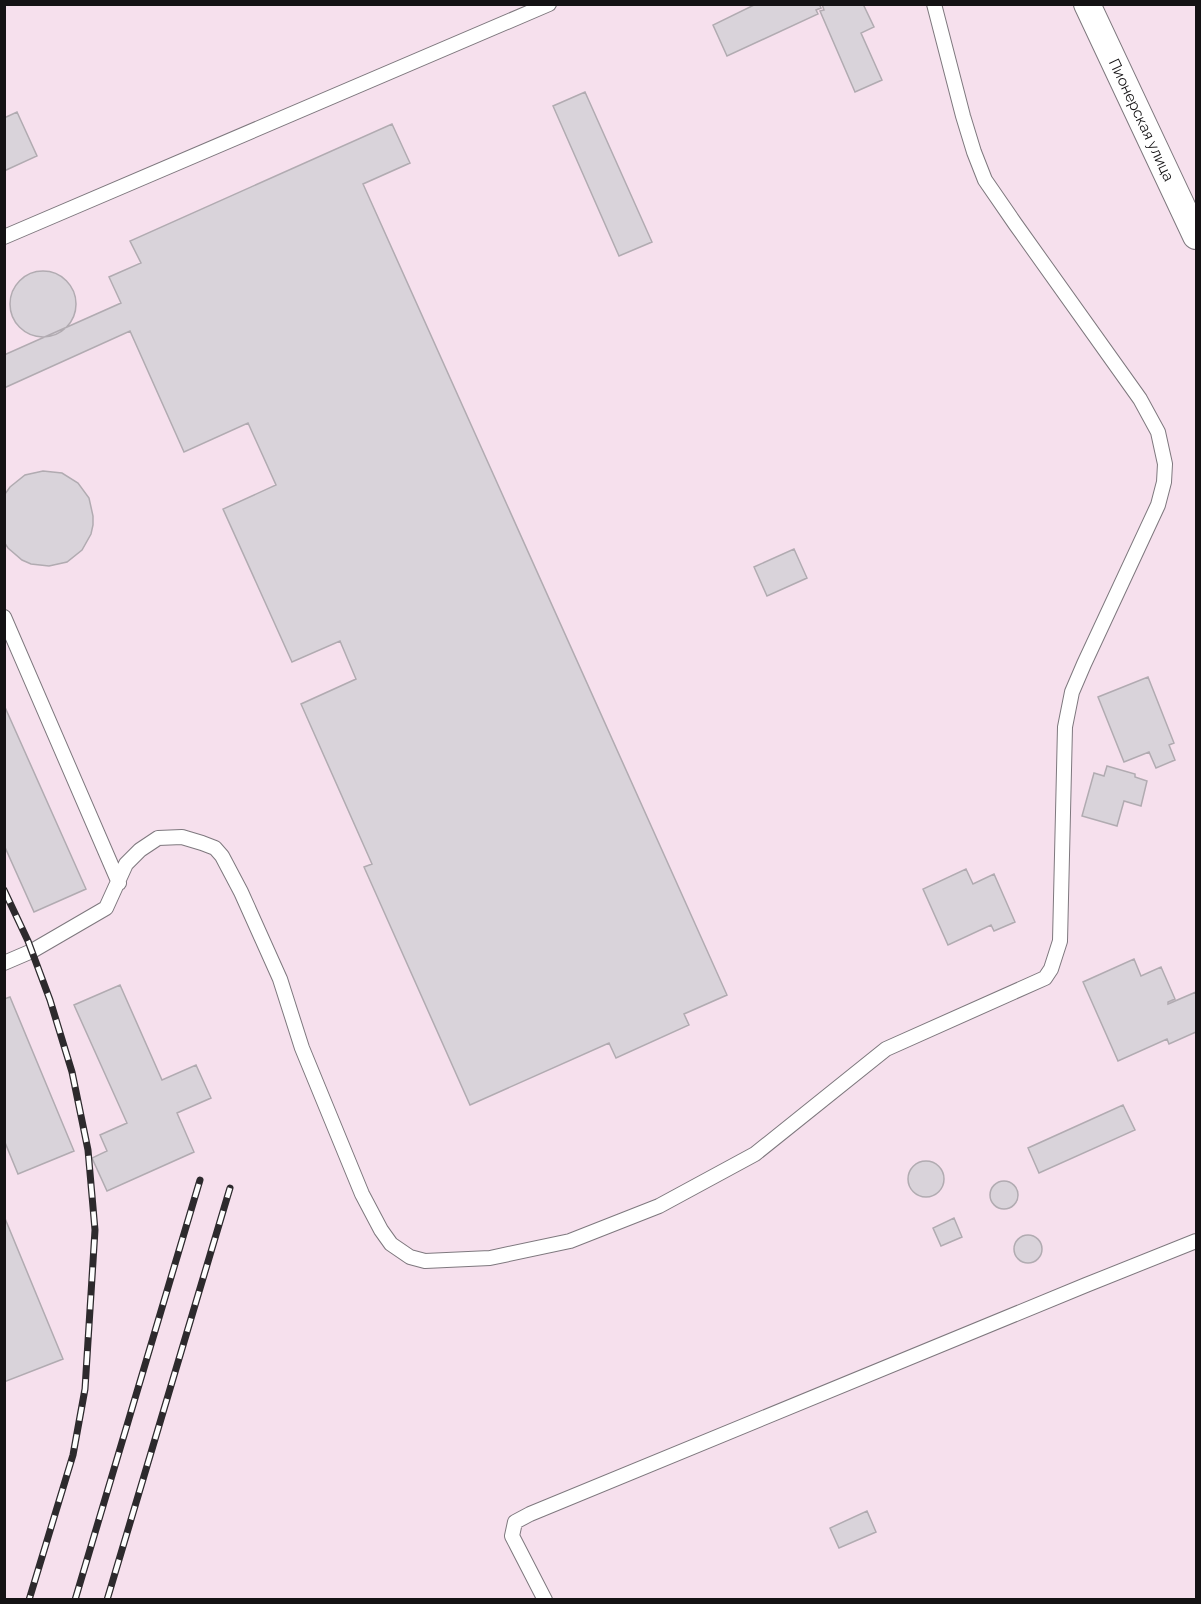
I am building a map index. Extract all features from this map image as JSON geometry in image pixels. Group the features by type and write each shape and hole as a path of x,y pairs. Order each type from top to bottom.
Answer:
{"street":[{"name":"Пионерская улица","path":"1087,4 1197,236"}],"lane":[{"path":"4,237 549,4"},
{"path":"4,963 32,951 106,908 126,864 140,850 158,838 182,837 215,848 222,856 241,892 280,979 302,1048 362,1194 381,1230 392,1244 410,1257 425,1261 490,1258 570,1241 659,1206 755,1154 886,1048 1045,978 1052,969 1060,941 1065,727 1072,692 1158,505 1164,482 1165,464 1158,432 1140,399 986,180 966,125 934,4"},
{"path":"4,617 118,883"},
{"path":"545,1599 512,1536 515,1522 1197,1241"}],"shaded area":[{"path":"5,5 1196,5 1196,1599 5,1600"}],"building":[{"path":"756,4 819,4 821,8 816,10 818,14 727,56 713,25"},
{"path":"822,4 863,4 874,27 861,33 882,80 855,92 820,11 824,10"},
{"path":"585,92 652,242 619,256 553,106"},
{"path":"17,112 37,156 4,171 4,118"},
{"path":"392,124 410,163 363,184 727,995 684,1014 689,1025 616,1058 609,1043 470,1105 364,867 372,864 301,704 356,679 340,641 292,662 223,509 276,485 248,423 184,452 130,331 4,388 4,355 121,303 109,277 141,263 130,241"},
{"path":"43,271 56,273 71,286 76,304 74,317 61,332 43,337 30,335 15,322 10,304 12,291 25,276"},
{"path":"43,471 62,473 78,483 89,498 93,516 91,534 82,550 67,562 49,566 31,564 22,560 4,542 5,494 25,475"},
{"path":"794,549 807,578 767,596 754,567"},
{"path":"1148,677 1174,743 1169,745 1175,760 1156,768 1149,752 1124,762 1098,697"},
{"path":"4,705 86,889 34,912 4,845"},
{"path":"1107,766 1135,774 1135,777 1147,781 1141,806 1124,801 1117,826 1082,816 1094,773 1104,776"},
{"path":"966,869 973,884 994,874 1015,922 994,931 991,925 948,945 923,889"},
{"path":"1134,959 1141,976 1161,967 1175,999 1168,1004 1196,992 1196,1032 1169,1044 1167,1039 1118,1061 1083,982"},
{"path":"120,985 162,1080 196,1065 211,1098 177,1113 194,1152 107,1191 92,1158 107,1151 100,1135 127,1123 74,1005"},
{"path":"10,997 74,1151 18,1174 4,1140 4,999"},
{"path":"1123,1105 1135,1130 1039,1173 1028,1148"},
{"path":"926,1161 939,1166 944,1179 939,1192 926,1197 913,1192 908,1179 913,1166"},
{"path":"1004,1181 1014,1185 1018,1195 1014,1205 1004,1209 994,1205 990,1195 994,1185"},
{"path":"4,1216 63,1359 4,1382"},
{"path":"954,1218 962,1237 941,1246 933,1228"},
{"path":"1028,1235 1038,1239 1042,1249 1038,1259 1028,1263 1018,1259 1014,1249 1018,1239"},
{"path":"867,1511 876,1532 839,1548 830,1528"}],"railway":[{"path":"4,890 28,941 50,1000 72,1072 88,1150 95,1230 85,1389 73,1455 29,1600"},
{"path":"75,1600 200,1180"},
{"path":"107,1600 230,1188"}]}
